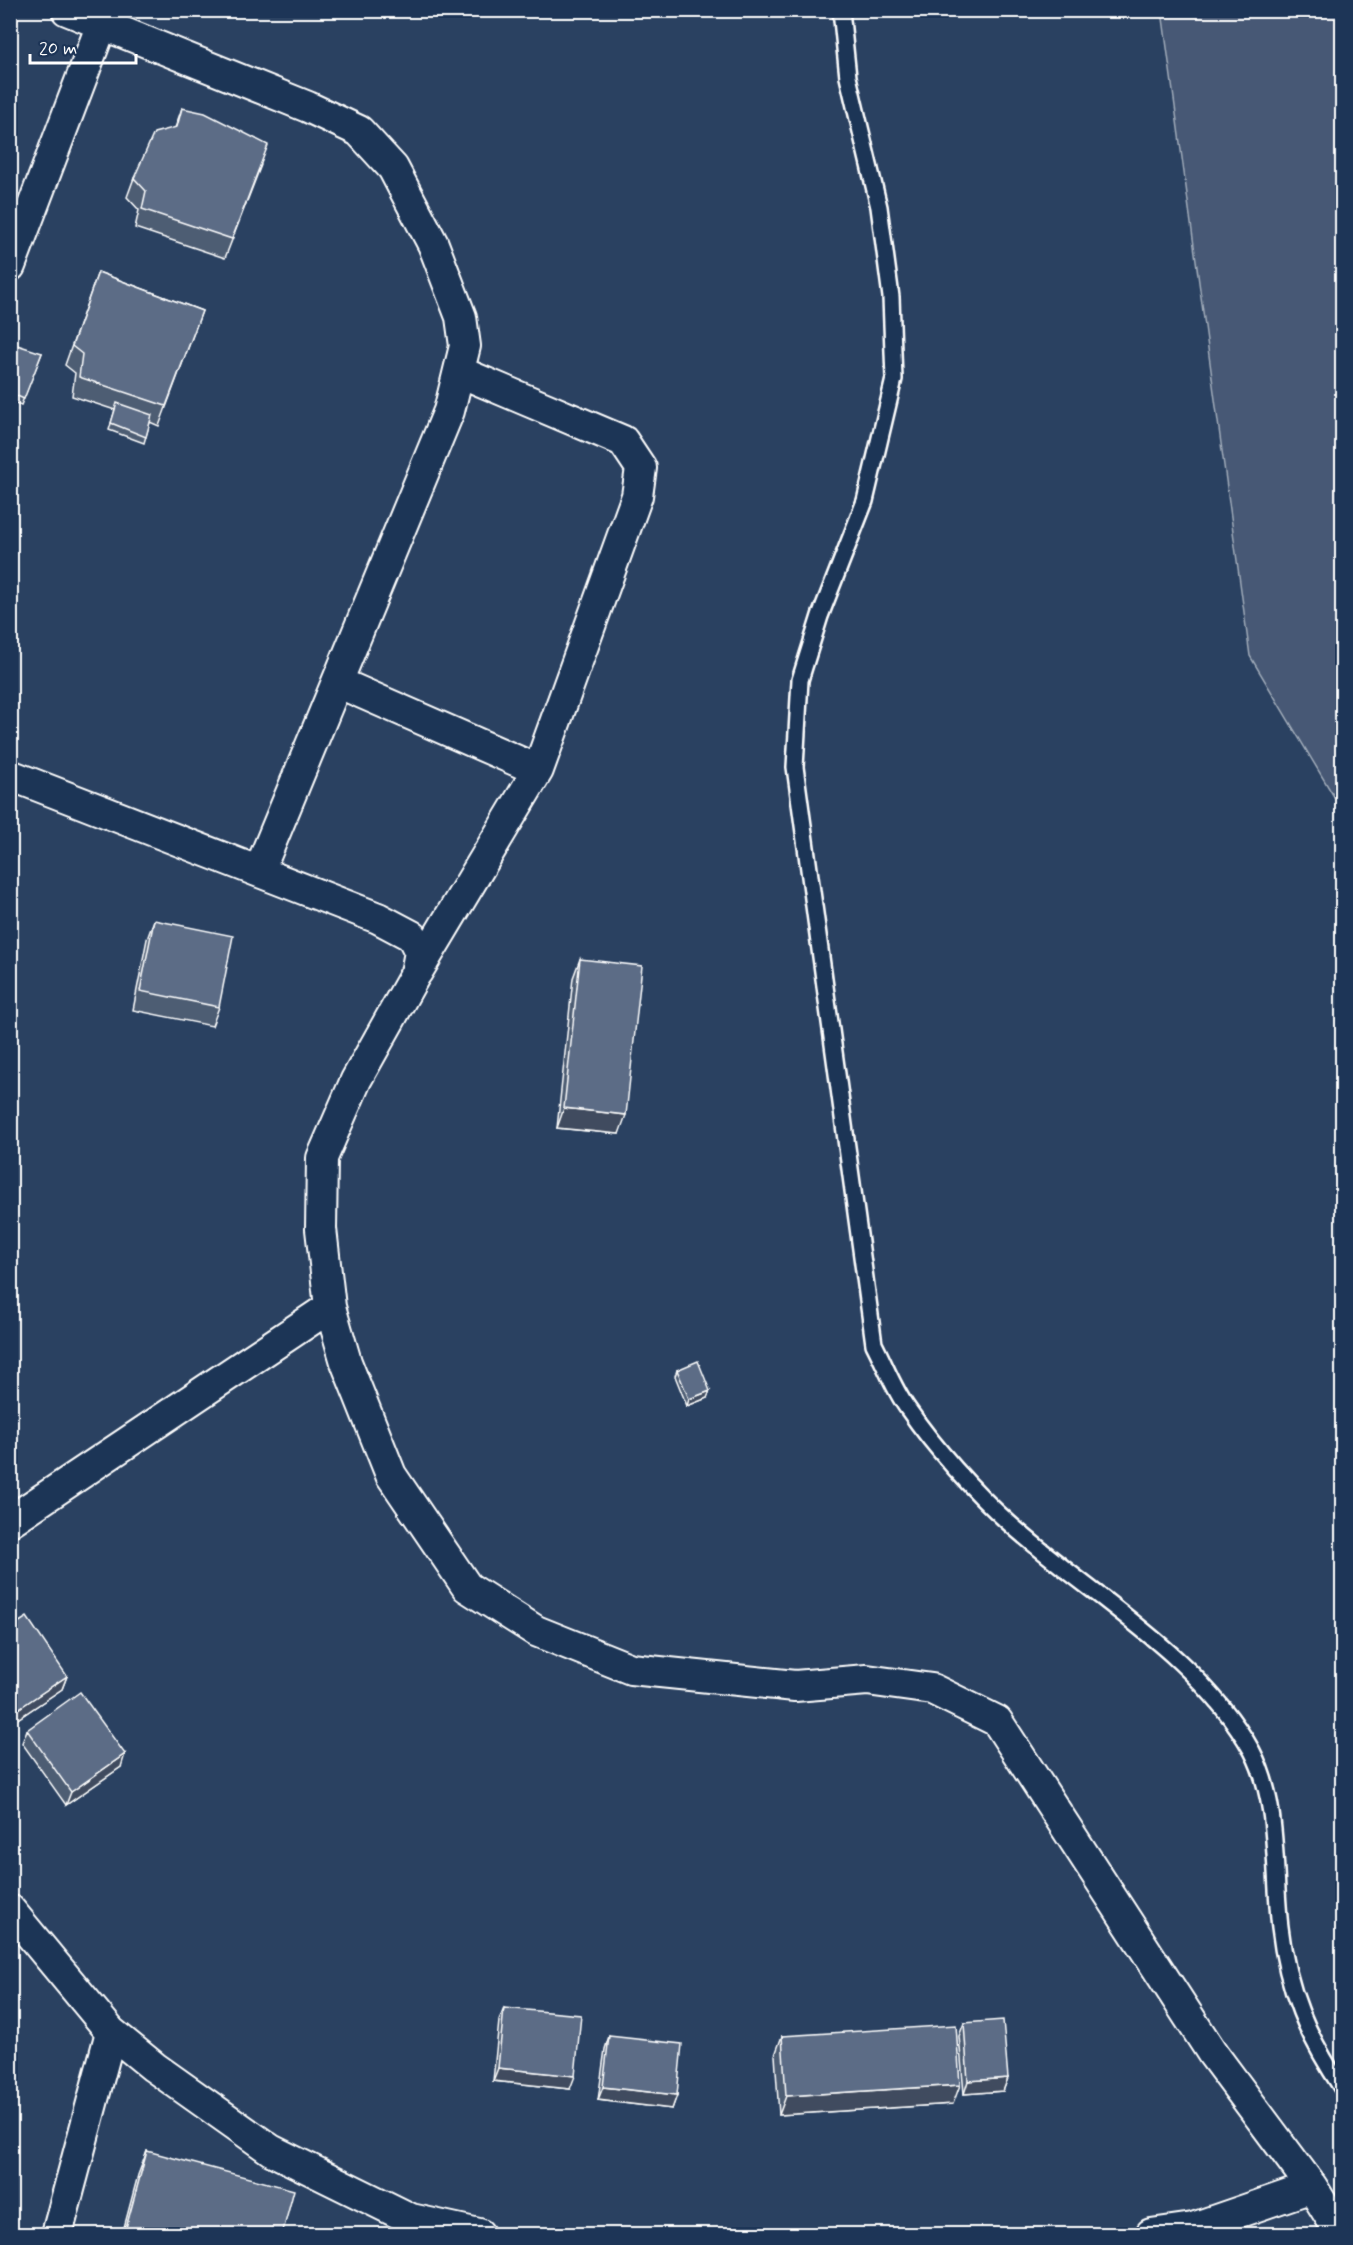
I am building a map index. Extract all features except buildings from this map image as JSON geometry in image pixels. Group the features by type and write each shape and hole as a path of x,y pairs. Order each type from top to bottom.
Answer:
{"street":[{"path":"67,10 308,107 359,131 393,168 433,244 461,317 465,346 449,411 259,871"},
{"path":"10,266 102,24"},
{"path":"460,372 623,441 641,468 637,496 538,770 416,973 356,1080 322,1158 321,1229 330,1307 346,1362 391,1475 467,1587 536,1631 631,1669 795,1686 867,1680 932,1689 997,1721 1213,2054 1312,2187 1341,2235"},
{"path":"338,682 538,770"},
{"path":"10,775 378,918 412,936 420,952 416,973"},
{"path":"10,1521 330,1307"},
{"path":"10,1910 111,2032 154,2067 271,2150 411,2219 479,2235"},
{"path":"57,2235 111,2032"},
{"path":"1151,2235 1192,2228 1312,2187"}],"lane":[{"path":"842,10 848,78 880,218 891,297 894,379 865,501 820,616 800,680 795,767 874,1344 907,1408 939,1449 1008,1522 1173,1657 1215,1696 1252,1753 1272,1814 1280,1929 1291,1984 1303,2022 1342,2088"}],"shaded area":[{"path":"1162,11 1342,11 1342,810 1250,656"}]}
